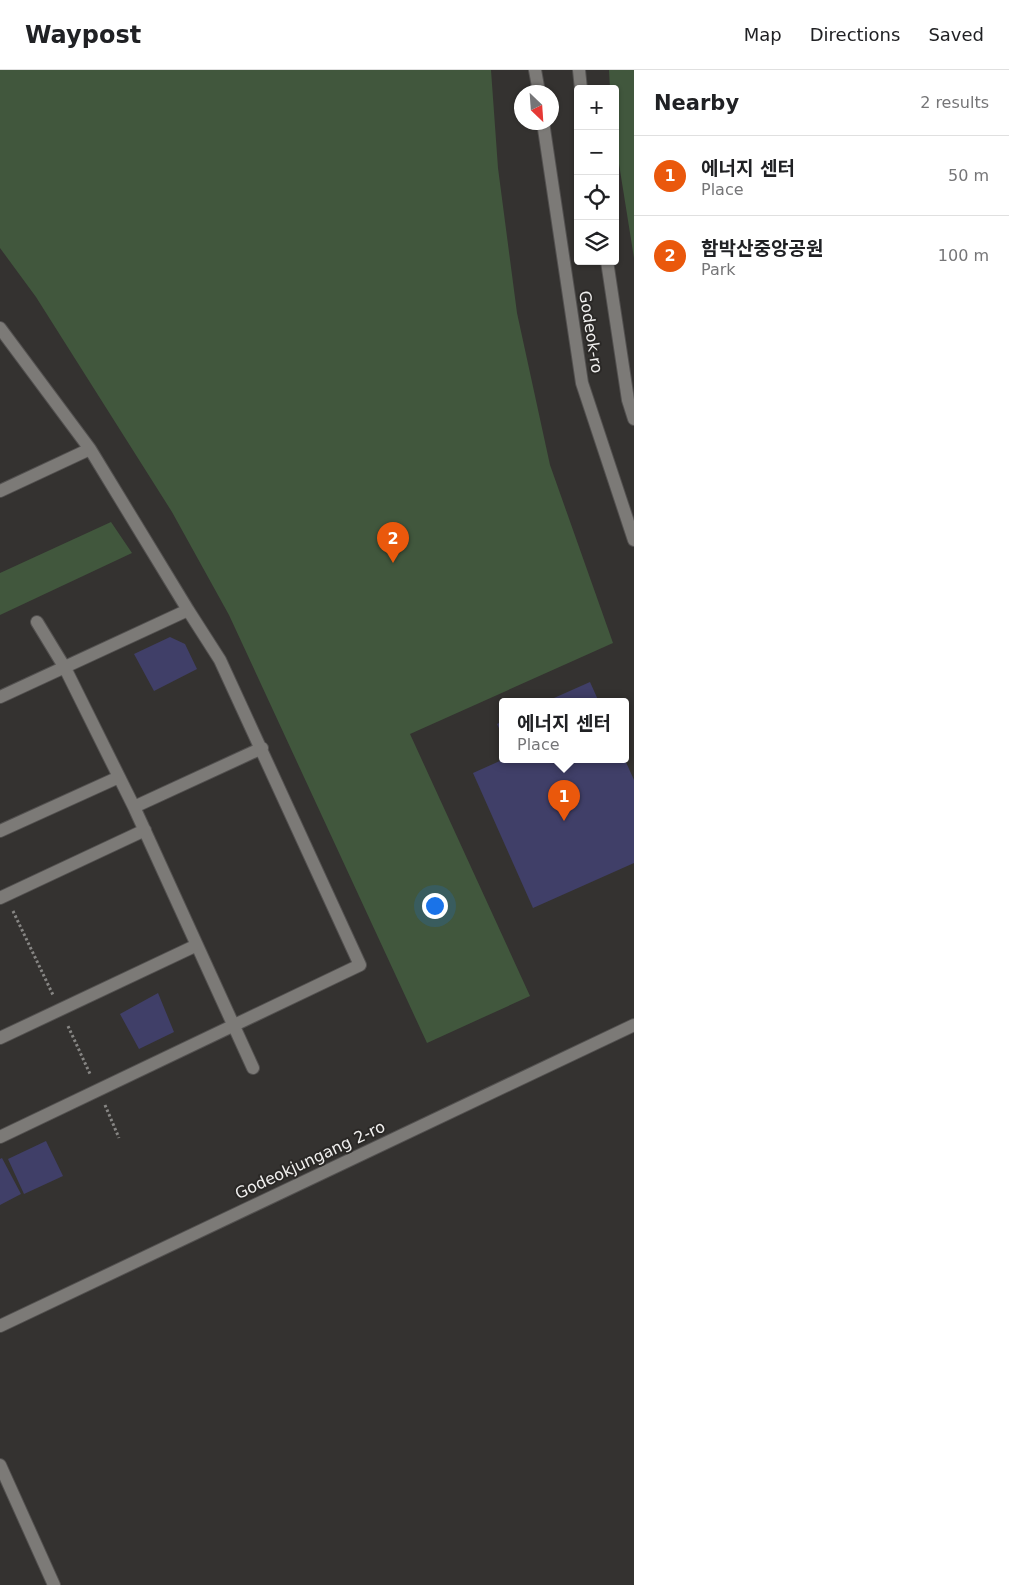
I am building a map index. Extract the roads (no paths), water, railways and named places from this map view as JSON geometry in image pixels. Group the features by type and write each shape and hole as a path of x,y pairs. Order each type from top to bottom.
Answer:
{"street":[{"path":"535,70 538,85"},
{"path":"579,70 581,85"},
{"name":"Godeok-ro","path":"544,130 582,382 634,540"},
{"name":"Godeok-ro","path":"608,265 628,400 634,419"},
{"path":"0,328 90,449 220,660 360,965 0,1137"},
{"path":"0,491 90,449"},
{"path":"0,697 188,610"},
{"path":"37,622 64,668 134,807 253,1068"},
{"path":"134,807 262,748"},
{"path":"0,831 119,777"},
{"path":"0,898 145,830"},
{"path":"0,1038 197,945"},
{"name":"Godeokjungang 2-ro","path":"0,1326 634,1025"},
{"path":"0,1465 54,1585"}],"place":[{"name":"함박산중앙공원","path":"393,563"},
{"name":"에너지 센터","path":"564,821"}]}
